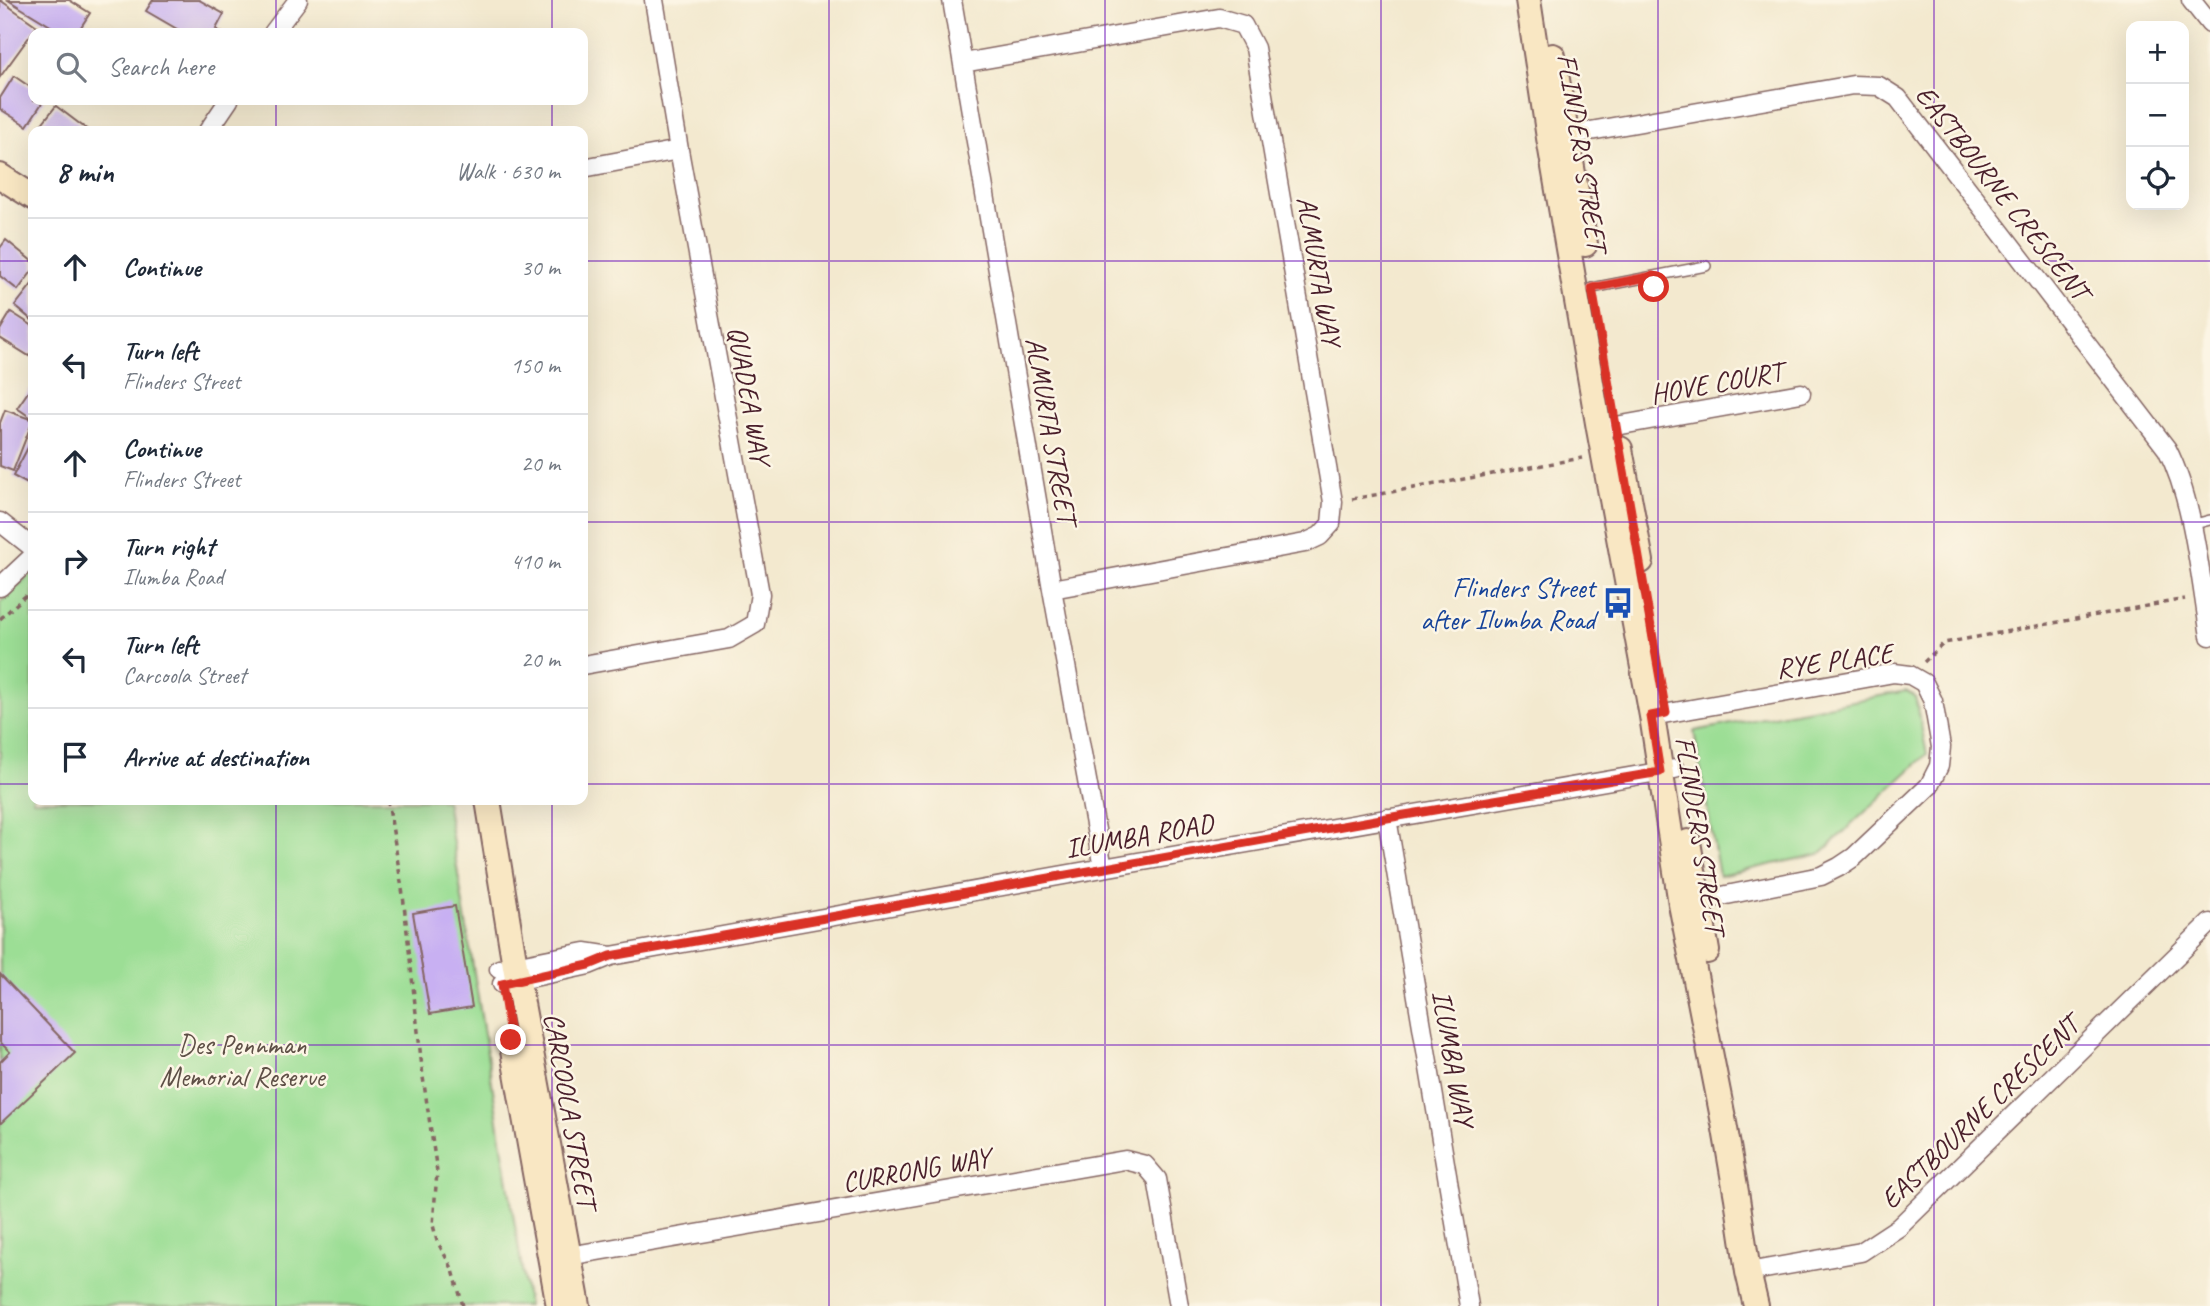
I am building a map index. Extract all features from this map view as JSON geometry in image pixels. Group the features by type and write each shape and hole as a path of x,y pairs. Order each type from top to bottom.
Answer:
{"main road":[{"name":"FLINDERS STREET","path":"1528,0 1592,288 1607,427"},
{"name":"FLINDERS STREET","path":"1544,0 1558,136 1690,903 1748,1167 1756,1306"},
{"path":"0,176 28,194"},
{"name":"CARCOOLA STREET","path":"472,805 508,975 559,1258 559,1306"},
{"name":"CARCOOLA STREET","path":"489,805 508,975"},
{"name":"CARCOOLA STREET","path":"559,1258 578,1306"},
{"name":"FLINDERS STREET","path":"1755,1270 1772,1306"}],"street":[{"path":"277,28 298,0"},
{"name":"QUADEA WAY","path":"588,664 729,639 755,624 760,594 654,0"},
{"name":"ALMURTA STREET","path":"952,0 1102,868"},
{"path":"2190,0 2210,24"},
{"name":"ALMURTA WAY","path":"963,63 1219,18 1243,25 1255,48 1332,502 1331,524 1320,536 1305,543 1052,589"},
{"name":"EASTBOURNE CRESCENT","path":"1558,136 1853,85 1879,86 1898,98 2167,449 2179,471 2210,636"},
{"path":"211,126 226,105"},
{"path":"588,167 679,150"},
{"name":"HOVE COURT","path":"1607,427 1801,393"},
{"path":"0,522 28,544"},
{"path":"0,587 28,561"},
{"name":"RYE PLACE","path":"1659,715 1894,673 1910,675 1924,683 1933,701 1941,747 1939,766 1928,786 1854,857 1839,867 1821,876 1690,903"},
{"name":"ILUMBA ROAD","path":"508,975 589,965 611,956 1387,818 1668,771"},
{"name":"ILUMBA WAY","path":"1387,818 1469,1306"},
{"name":"EASTBOURNE CRESCENT","path":"1755,1270 1861,1252 1899,1227 2210,923"},
{"name":"CURRONG WAY","path":"559,1258 1125,1160 1145,1165 1157,1179 1179,1306"}],"lane":[{"path":"1592,288 1706,266"},
{"path":"1692,269 1694,281"},
{"path":"1653,276 1654,287"},
{"path":"2191,525 2210,520"}],"path":[{"path":"1332,502 1591,457"},
{"path":"0,619 28,594"},
{"path":"1910,675 1944,643 2203,596"},
{"path":"389,805 403,895 423,1077 437,1172 433,1225 437,1241 453,1270 463,1306"}],"green space":[{"name":"Des Pennman Memorial Reserve","path":"28,576 28,805 447,805 528,1306 0,1306 0,603"},
{"path":"1906,691 1915,696 1927,754 1820,854 1719,876 1694,731"}],"building":[{"path":"0,0 37,26 28,28 28,38 0,77"},
{"path":"8,0 69,0 90,13 80,28 54,28"},
{"path":"153,0 199,0 224,14 217,28 175,28 146,11"},
{"path":"14,76 28,86 28,105 41,105 27,126 0,109 0,98"},
{"path":"56,106 82,126 40,126"},
{"path":"6,240 28,258 28,277 18,290 0,276 0,248"},
{"path":"28,289 28,317 15,306"},
{"path":"11,312 28,323 28,355 0,338 0,330"},
{"path":"28,392 28,416 17,408"},
{"path":"5,410 28,418 28,433 13,471 0,466 0,423"},
{"path":"28,448 28,484 13,476"},
{"path":"455,906 472,1007 430,1014 413,913"},
{"path":"0,974 75,1053 0,1124 0,1062 10,1052 0,1042"}],"place":[{"name":"Flinders Street after Ilumba Road","path":"1618,603"}],"route":[{"path":"511,1040 502,984 589,965 611,956 1660,772 1651,716 1666,713 1592,288 1653,276 1654,287"}]}
